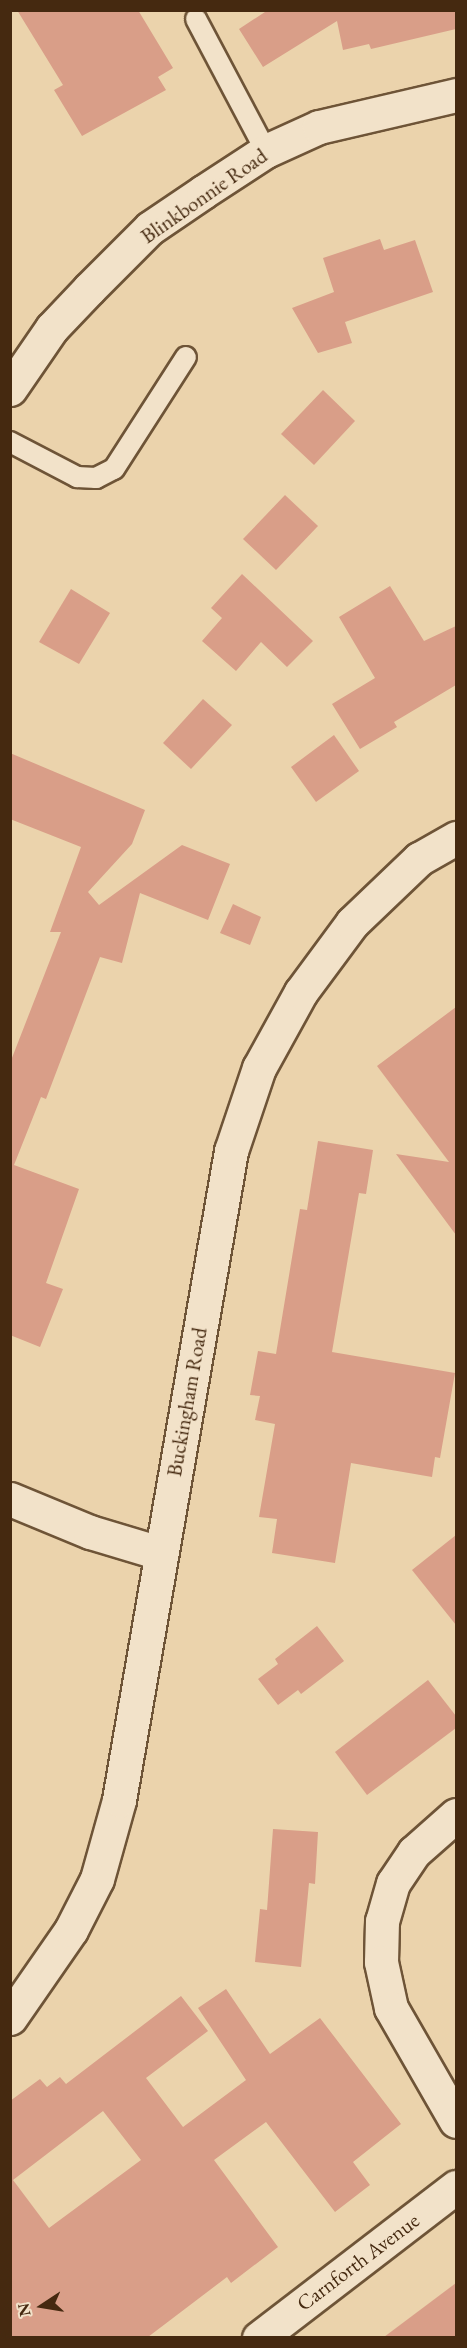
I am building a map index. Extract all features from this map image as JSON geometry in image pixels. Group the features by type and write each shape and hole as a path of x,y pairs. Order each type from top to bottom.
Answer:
{"street":[{"name":"Blinkbonnie Road","path":"10,389 52,328 150,228 266,151 319,127 456,95"},
{"name":"Buckingham Road","path":"10,2018 71,1930 97,1879 119,1800 231,1151 260,1068 301,992 352,923 419,859 456,838"},
{"path":"10,1500 90,1532 160,1553"},
{"path":"456,1815 414,1852 393,1883 382,1921 381,1962 391,2008 456,2121"},
{"name":"Carnforth Avenue","path":"259,2337 456,2187"}],"lane":[{"path":"196,20 266,151"},
{"path":"10,442 77,477 96,478 114,469 186,357"}],"building":[{"path":"17,10 138,10 173,68 158,77 166,90 82,136 54,90 63,85"},
{"path":"268,10 456,10 456,29 371,49 369,44 343,50 337,21 263,67 239,29"},
{"path":"380,239 384,250 415,240 433,292 345,322 352,343 318,353 292,308 334,292 323,258"},
{"path":"323,390 355,421 314,465 281,434"},
{"path":"285,495 318,526 276,570 243,539"},
{"path":"242,574 313,641 287,667 261,642 236,671 202,641 222,618 211,608"},
{"path":"390,586 424,641 456,626 456,685 394,722 397,727 360,749 332,704 375,678 339,617"},
{"path":"71,589 110,613 79,664 39,642"},
{"path":"203,699 232,725 191,769 163,743"},
{"path":"334,735 359,771 316,802 291,767"},
{"path":"10,753 145,810 132,844 88,892 99,905 182,845 230,864 208,920 140,893 122,963 100,957 46,1099 41,1097 14,1165 79,1189 46,1283 63,1289 40,1347 10,1335 10,1063 61,932 50,932 81,847 10,819"},
{"path":"233,904 261,917 250,945 220,933"},
{"path":"456,1007 456,1235 396,1154 449,1162 377,1066"},
{"path":"318,1141 373,1150 366,1194 359,1193 332,1352 455,1373 440,1458 435,1457 432,1477 351,1463 335,1563 272,1553 277,1519 259,1517 275,1424 255,1420 260,1396 250,1395 258,1351 276,1354 300,1209 307,1210"},
{"path":"456,1535 456,1625 412,1570"},
{"path":"317,1626 344,1661 301,1694 298,1690 278,1705 258,1679 278,1664 275,1659"},
{"path":"428,1680 456,1716 456,1728 367,1795 335,1752"},
{"path":"273,1829 318,1832 315,1884 309,1883 301,1967 255,1962 260,1909 267,1910"},
{"path":"226,1989 270,2054 320,2018 401,2124 353,2162 370,2185 335,2212 266,2122 214,2160 278,2247 231,2283 227,2277 148,2337 10,2337 10,2101 40,2079 47,2087 60,2077 66,2084 181,1996 208,2031 146,2078 183,2127 246,2080 198,2008","holes":["103,2111 141,2160 49,2228 13,2180"]},
{"path":"456,2283 456,2337 384,2337"}]}
